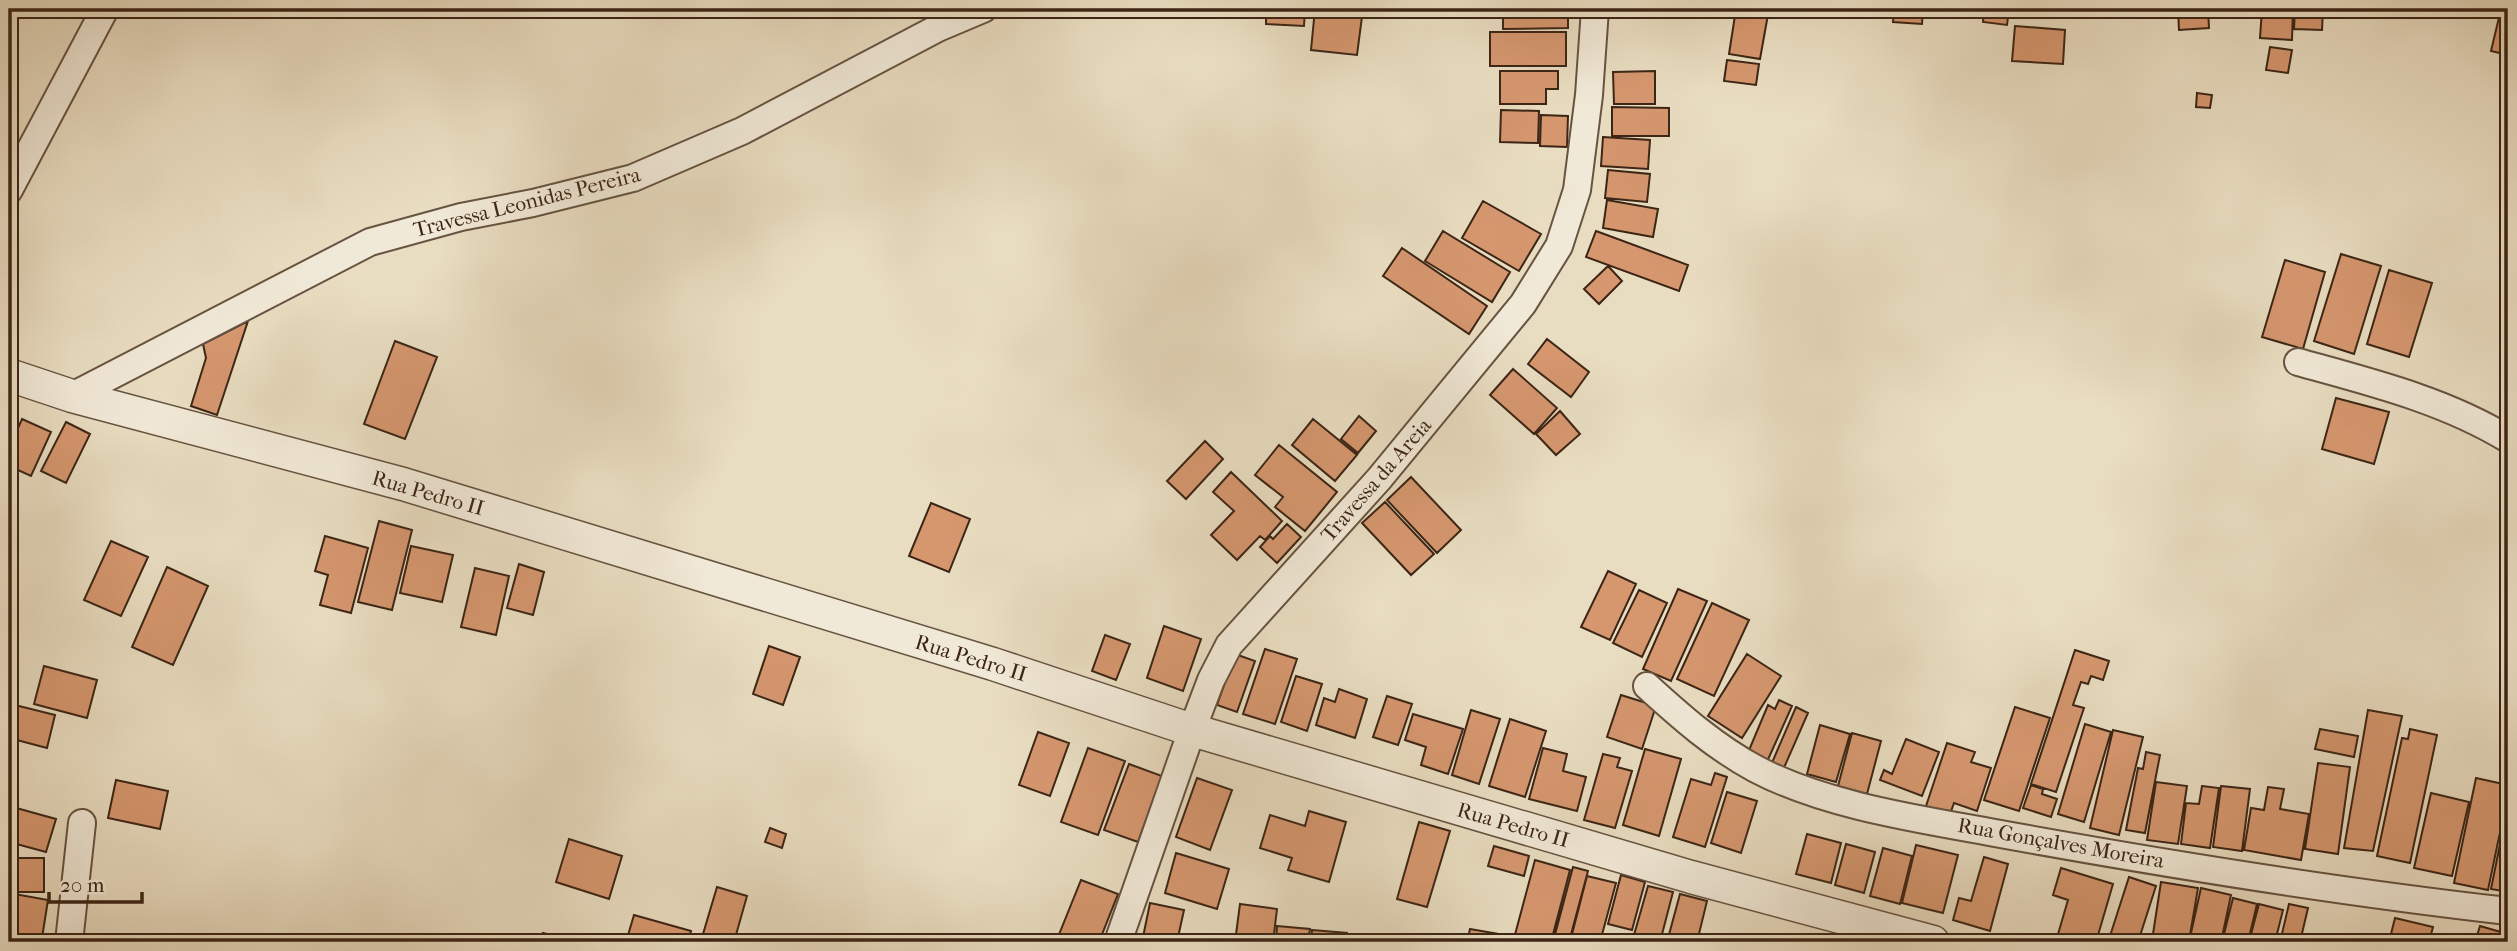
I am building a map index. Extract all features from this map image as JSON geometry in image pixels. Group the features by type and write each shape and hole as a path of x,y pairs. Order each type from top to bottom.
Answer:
{"street":[{"path":"9,190 105,9"},
{"name":"Travessa Leonidas Pereira","path":"72,396 370,243 461,217 533,203 633,178 742,131 938,28 983,9"},
{"name":"Travessa da Areia","path":"1118,942 1192,730 1211,680 1229,645 1387,469 1523,304 1559,246 1577,190 1589,95 1595,9"},
{"path":"2298,362 2377,384 2460,413 2508,439"},
{"name":"Rua Pedro II","path":"9,375 72,396 403,484 993,664 1192,730 1908,940"},
{"name":"Rua Gonçalves Moreira","path":"1647,686 1695,729 1725,750 1757,769 1814,793 1910,817 2045,842 2508,911"},
{"path":"69,942 82,823"}],"building":[{"path":"1266,9 1305,9 1304,26 1266,24"},
{"path":"1315,9 1363,9 1357,55 1311,50"},
{"path":"1503,9 1568,9 1568,28 1503,29"},
{"path":"1736,9 1769,9 1760,59 1729,54"},
{"path":"1894,9 1923,9 1922,24 1893,22"},
{"path":"1984,9 2009,9 2007,25 1983,22"},
{"path":"2029,9 2064,9 2064,18 2029,15"},
{"path":"2108,9 2145,9 2144,17 2107,15"},
{"path":"2178,9 2208,9 2209,28 2179,30"},
{"path":"2262,9 2293,9 2292,40 2260,38"},
{"path":"2295,9 2323,9 2322,30 2294,29"},
{"path":"2501,9 2508,9 2508,55 2491,51"},
{"path":"2015,26 2065,30 2063,64 2012,61"},
{"path":"1490,32 1566,32 1566,66 1490,66"},
{"path":"2270,47 2292,50 2288,73 2266,70"},
{"path":"1727,60 1759,64 1756,85 1724,81"},
{"path":"1500,71 1558,71 1558,89 1546,89 1546,104 1500,104"},
{"path":"1655,71 1655,104 1614,104 1613,72"},
{"path":"2197,93 2212,95 2210,108 2196,107"},
{"path":"1612,107 1669,108 1669,136 1612,136"},
{"path":"1501,110 1539,111 1538,143 1500,142"},
{"path":"1541,115 1568,116 1567,147 1540,146"},
{"path":"1603,137 1650,140 1648,169 1601,166"},
{"path":"1608,170 1650,174 1647,202 1605,198"},
{"path":"1607,200 1658,209 1653,237 1603,228"},
{"path":"1483,201 1541,234 1519,271 1462,238"},
{"path":"1443,231 1510,272 1492,302 1425,261"},
{"path":"1596,231 1688,265 1679,291 1586,257"},
{"path":"1402,248 1487,306 1469,334 1383,276"},
{"path":"2341,254 2381,266 2354,354 2314,341"},
{"path":"2285,260 2325,272 2303,349 2262,337"},
{"path":"1608,266 1622,281 1599,304 1584,289"},
{"path":"2389,270 2432,283 2409,357 2367,344"},
{"path":"248,321 217,415 191,406 206,358 203,344"},
{"path":"1547,339 1589,372 1571,397 1528,364"},
{"path":"395,341 437,357 405,439 364,424"},
{"path":"1513,369 1557,408 1534,434 1490,395"},
{"path":"2508,373 2508,401 2500,398"},
{"path":"2336,398 2389,412 2374,464 2322,449"},
{"path":"1560,411 1580,434 1556,455 1536,434"},
{"path":"1359,416 1376,431 1358,453 1341,439"},
{"path":"22,419 51,432 31,476 9,466 9,448"},
{"path":"1313,419 1357,455 1335,481 1292,445"},
{"path":"66,422 90,434 66,483 41,471"},
{"path":"1205,441 1223,459 1186,499 1167,481"},
{"path":"1279,445 1337,492 1305,531 1275,507 1283,497 1255,475"},
{"path":"1231,472 1282,521 1265,540 1260,536 1237,560 1211,535 1234,511 1213,492"},
{"path":"1411,477 1461,530 1437,553 1387,500"},
{"path":"1385,502 1434,554 1411,575 1362,523"},
{"path":"931,503 970,519 949,572 909,556"},
{"path":"379,521 412,530 392,610 358,602"},
{"path":"1287,524 1301,537 1277,563 1260,547 1270,536 1273,539"},
{"path":"325,536 368,548 351,613 320,605 328,575 315,571"},
{"path":"111,541 148,557 121,616 84,600"},
{"path":"411,546 453,555 442,602 400,593"},
{"path":"519,564 544,572 533,615 507,608"},
{"path":"167,567 208,586 173,665 132,647"},
{"path":"475,568 509,576 496,635 461,627"},
{"path":"1608,571 1636,584 1610,640 1581,627"},
{"path":"1678,589 1707,601 1671,681 1643,669"},
{"path":"1639,590 1667,603 1642,657 1613,643"},
{"path":"1712,603 1749,620 1714,696 1677,679"},
{"path":"1164,626 1201,639 1183,691 1147,678"},
{"path":"1105,635 1130,644 1116,680 1092,671"},
{"path":"769,646 800,657 783,705 753,694"},
{"path":"1265,649 1297,659 1275,724 1243,714"},
{"path":"2075,650 2109,661 2103,680 2091,676 2088,684 2081,682 2073,705 2084,708 2056,792 2031,784"},
{"path":"1235,654 1255,661 1237,712 1217,705"},
{"path":"1747,654 1781,676 1742,738 1708,716"},
{"path":"44,666 97,680 87,718 34,704"},
{"path":"1296,676 1322,684 1307,731 1281,722"},
{"path":"1339,689 1367,699 1355,738 1316,725 1324,698 1335,702"},
{"path":"1621,695 1656,706 1642,749 1607,737"},
{"path":"1387,696 1412,704 1398,745 1373,737"},
{"path":"1779,700 1792,706 1766,764 1747,755 1768,705 1775,709"},
{"path":"11,704 55,715 47,748 9,738"},
{"path":"1796,707 1808,713 1783,770 1771,765"},
{"path":"2015,707 2050,718 2019,811 1984,800"},
{"path":"1471,710 1500,719 1479,784 1452,775"},
{"path":"2368,710 2402,716 2373,851 2344,848"},
{"path":"1413,714 1463,729 1448,774 1421,765 1426,747 1405,740"},
{"path":"1510,719 1546,731 1525,797 1489,786"},
{"path":"2085,724 2111,732 2084,822 2058,814"},
{"path":"1820,725 1850,734 1836,782 1807,774"},
{"path":"2320,729 2358,736 2354,757 2315,749"},
{"path":"2410,729 2437,735 2410,863 2377,856 2402,738 2408,739"},
{"path":"2113,730 2143,737 2119,835 2090,828"},
{"path":"1038,732 1069,743 1050,796 1019,785"},
{"path":"1852,733 1881,741 1867,794 1838,786"},
{"path":"1906,739 1939,752 1922,796 1880,780 1884,770 1892,774"},
{"path":"1947,743 1975,752 1971,762 1991,768 1977,811 1954,803 1950,814 1926,806"},
{"path":"1088,748 1125,761 1098,835 1061,822"},
{"path":"1543,748 1567,754 1563,771 1586,777 1577,811 1529,799"},
{"path":"1645,749 1681,759 1659,836 1623,825"},
{"path":"2146,752 2160,755 2145,833 2126,830 2138,768 2143,769"},
{"path":"1603,754 1620,758 1617,767 1632,771 1615,828 1584,820"},
{"path":"2318,763 2350,767 2338,854 2305,849"},
{"path":"1129,764 1162,776 1138,842 1104,830"},
{"path":"1715,773 1727,777 1705,847 1673,837 1691,779 1711,785"},
{"path":"1197,778 1232,790 1210,850 1176,837"},
{"path":"2476,778 2508,785 2488,890 2454,883"},
{"path":"116,780 168,791 160,829 108,818"},
{"path":"2156,782 2187,786 2178,844 2147,840"},
{"path":"2031,785 2043,789 2042,794 2057,799 2051,817 2023,808"},
{"path":"2202,786 2219,788 2210,848 2181,844 2186,803 2199,804"},
{"path":"2221,786 2250,789 2242,851 2213,847"},
{"path":"2268,787 2284,789 2280,809 2309,814 2301,860 2244,850 2251,808 2264,810"},
{"path":"1727,792 1757,801 1741,853 1711,843"},
{"path":"2431,793 2469,802 2452,876 2414,868"},
{"path":"9,806 56,819 46,852 9,842"},
{"path":"1309,811 1346,822 1329,882 1288,870 1292,858 1260,848 1270,815 1305,826"},
{"path":"2505,819 2508,820 2508,892 2491,889"},
{"path":"1419,822 1450,831 1427,907 1397,899"},
{"path":"770,828 786,834 782,848 765,842"},
{"path":"1807,834 1841,843 1831,883 1796,874"},
{"path":"569,839 622,856 609,899 556,882"},
{"path":"1846,844 1875,852 1864,893 1835,885"},
{"path":"1916,845 1958,855 1943,913 1902,903"},
{"path":"1494,846 1529,856 1524,876 1488,866"},
{"path":"1883,848 1912,856 1900,904 1870,896"},
{"path":"1176,853 1229,869 1217,909 1165,893"},
{"path":"1984,857 2008,864 1990,931 1953,920 1959,898 1971,901"},
{"path":"9,858 44,858 44,892 9,892"},
{"path":"1535,860 1570,870 1551,942 1513,942"},
{"path":"1573,867 1588,871 1569,942 1553,942"},
{"path":"2061,868 2113,884 2096,942 2056,941 2068,900 2053,895"},
{"path":"1621,875 1645,882 1632,930 1608,924"},
{"path":"1587,876 1616,883 1600,942 1570,942"},
{"path":"2129,877 2156,886 2138,942 2110,936"},
{"path":"1081,880 1118,894 1099,942 1056,942"},
{"path":"2161,882 2198,888 2189,941 2153,934"},
{"path":"1648,886 1673,892 1660,942 1632,942"},
{"path":"717,887 747,896 734,942 703,934"},
{"path":"2201,888 2231,895 2221,942 2189,942"},
{"path":"9,893 48,900 42,938 9,933"},
{"path":"1680,894 1707,901 1697,942 1667,942"},
{"path":"2233,898 2257,904 2248,942 2222,942"},
{"path":"1150,903 1184,910 1177,942 1142,942"},
{"path":"1240,904 1277,909 1273,942 1235,942"},
{"path":"2259,904 2283,910 2275,942 2249,942"},
{"path":"2289,904 2308,908 2300,942 2280,942"},
{"path":"634,915 691,931 688,942 626,942"},
{"path":"2395,918 2433,927 2429,942 2389,942"},
{"path":"1277,926 1310,929 1308,942 1276,942"},
{"path":"2480,926 2508,934 2508,942 2475,942"},
{"path":"1470,929 1505,935 1504,942 1467,942"},
{"path":"1312,930 1347,933 1346,942 1311,942"},
{"path":"543,933 582,942 541,942"},
{"path":"2303,934 2338,942 2301,942"},
{"path":"1726,935 1757,942 1724,942"}]}
